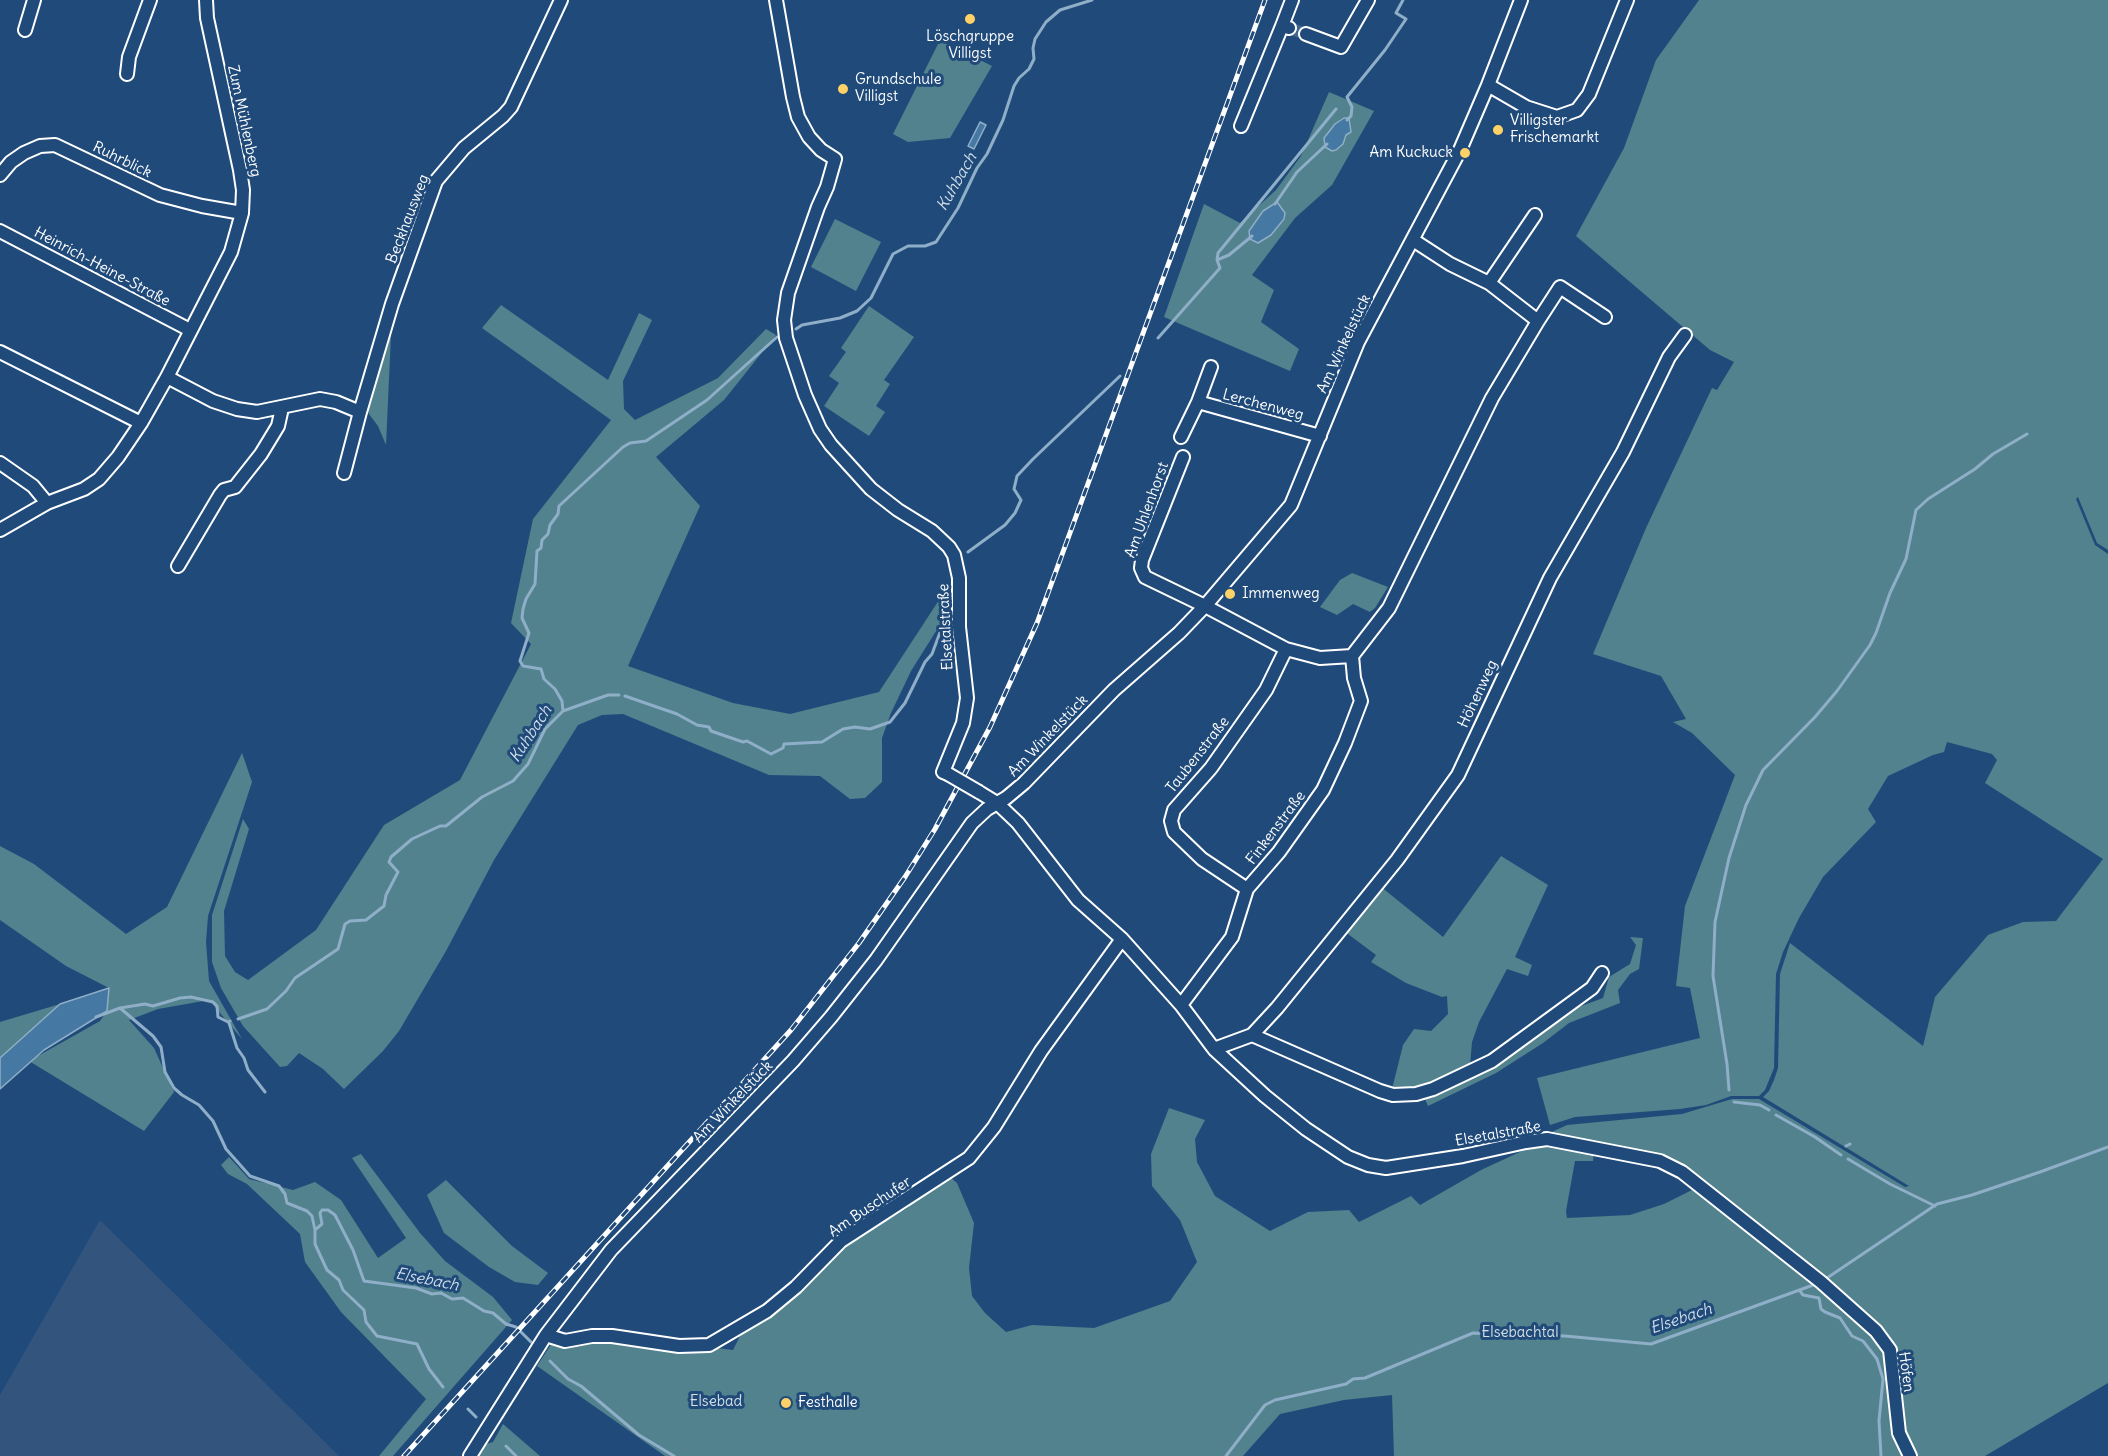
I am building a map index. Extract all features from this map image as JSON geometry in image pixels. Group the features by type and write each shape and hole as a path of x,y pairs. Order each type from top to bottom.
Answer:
{"street":[{"path":"26,30 34,0"},
{"path":"127,74 129,57 150,0"},
{"name":"Zum Mühlenberg","path":"0,530 47,503 84,489 99,480 141,423 231,252 242,213 243,190 207,18 206,0"},
{"name":"Beckhausweg","path":"344,473 392,304 436,181 464,148 511,107 561,0"},
{"name":"Elsetalstraße","path":"776,0 792,97 798,117 809,137 821,150 835,159 788,294 784,320 786,338 805,395 820,429 831,445 871,489 898,510 932,531 954,555 959,578 959,627 967,698 963,723 945,773 997,802 1018,823 1078,900 1122,939 1181,1005 1214,1049 1265,1096 1306,1129 1348,1157 1368,1165 1386,1168 1463,1156 1547,1139 1660,1161 1682,1172 1821,1282"},
{"path":"1240,126 1286,27 1292,0"},
{"path":"1306,34 1341,47 1368,0"},
{"name":"Am Winkelstück","path":"470,1456 546,1335 604,1258 631,1226 722,1136 793,1061 831,1017 876,960 972,823 987,809 1013,793 1024,783 1114,690 1179,633 1291,505 1358,342 1460,150 1521,0"},
{"path":"1488,85 1526,107 1557,117 1577,110 1589,94 1627,0"},
{"name":"Ruhrblick","path":"0,175 11,162 24,153 40,146 55,145 160,195 242,213"},
{"path":"1489,283 1535,215"},
{"name":"Heinrich-Heine-Straße","path":"0,231 190,330"},
{"path":"1413,240 1450,264 1489,283 1538,321"},
{"path":"1205,606 1286,649 1320,658 1352,656 1389,608 1492,398 1560,287 1605,317"},
{"name":"Höhenweg","path":"1252,1035 1277,1008 1397,860 1458,775 1550,578 1623,452 1669,357 1685,335"},
{"path":"0,352 141,423"},
{"name":"Lerchenweg","path":"1181,437 1198,402 1211,367"},
{"path":"167,376 213,401 237,409 257,412 320,399 336,402 360,412"},
{"name":"Lerchenweg","path":"1198,402 1320,436"},
{"path":"178,566 220,495 224,490 235,487 261,454 278,426 282,408"},
{"name":"Am Uhlenhorst","path":"1183,457 1142,560 1141,568 1145,578 1205,606"},
{"path":"0,463 33,486 47,503"},
{"name":"Taubenstraße","path":"1247,890 1202,860 1174,832 1171,821 1174,810 1211,768 1266,690 1286,649"},
{"name":"Finkenstraße","path":"1181,1005 1232,937 1247,890 1279,852 1323,790 1361,701 1354,678 1352,656"},
{"name":"Am Buschufer","path":"546,1335 565,1341 592,1336 612,1336 679,1346 709,1345 767,1311 796,1287 841,1241 969,1158 994,1127 1041,1051 1122,939"},
{"path":"1214,1049 1252,1035 1380,1091 1393,1095 1416,1094 1433,1089 1492,1061 1592,988 1602,973"},
{"name":"Höfen","path":"1821,1282 1876,1331 1890,1350 1899,1433 1910,1456"}],"shaded area":[{"path":"1344,118 1349,118 1351,132 1346,135 1343,144 1332,151 1325,147 1324,138 1335,124"},
{"path":"980,122 986,125 974,149 968,146"},
{"path":"1277,202 1285,213 1284,219 1271,235 1258,243 1250,239 1249,231 1263,211"},
{"path":"109,988 107,1011 44,1050 0,1089 0,1058 60,1004"},
{"path":"100,1220 339,1456 0,1456 0,1395"}],"green space":[{"path":"1699,0 2108,0 2108,550 2097,543 2078,497 2076,499 2095,545 2108,554 2108,1383 1985,1456 1394,1456 1392,1395 1344,1400 1280,1414 1243,1456 665,1456 537,1366 552,1343 614,1340 679,1352 709,1347 733,1350 740,1336 779,1309 843,1247 909,1207 909,1202 949,1176 957,1183 974,1223 969,1268 972,1296 985,1313 1006,1332 1032,1325 1094,1328 1170,1301 1197,1262 1180,1220 1152,1186 1151,1154 1169,1108 1205,1120 1195,1139 1197,1162 1215,1196 1270,1231 1308,1212 1349,1210 1359,1222 1411,1196 1420,1205 1481,1170 1537,1144 1594,1149 1593,1161 1575,1161 1566,1211 1567,1218 1630,1215 1664,1204 1698,1187 1683,1171 1543,1136 1567,1125 1682,1114 1732,1099 1759,1099 1905,1187 1909,1186 1763,1097 1769,1091 1778,1068 1780,974 1790,943 1923,1046 1935,997 1988,935 2023,922 2056,921 2103,859 1985,783 1997,760 1992,754 1947,742 1944,752 1888,776 1868,809 1876,822 1823,877 1799,918 1783,952 1776,974 1774,1068 1765,1090 1759,1096 1731,1096 1706,1105 1680,1109 1575,1117 1550,1125 1537,1078 1700,1038 1690,988 1676,986 1685,906 1735,775 1692,733 1673,722 1686,719 1661,676 1593,654 1646,528 1712,388 1717,390 1734,362 1710,350 1576,236 1624,148 1656,60"},
{"path":"940,40 992,66 950,138 908,142 893,134"},
{"path":"1329,92 1374,111 1332,185 1295,218 1252,275 1274,290 1261,322 1299,349 1290,371 1164,317 1204,204 1240,223 1276,190 1301,156"},
{"path":"835,219 881,242 856,291 811,267"},
{"path":"501,305 608,380 639,313 652,320 623,381 624,409 635,420 718,378 766,329 776,335 724,400 656,457 700,506 628,666 733,703 790,714 879,692 941,597 943,620 911,671 891,713 882,738 882,782 865,798 850,799 820,776 769,775 623,714 602,715 578,725 494,860 446,951 399,1031 383,1051 344,1089 323,1069 299,1053 287,1066 280,1067 243,1026 221,988 212,962 212,915 243,819 249,829 224,911 225,956 235,972 248,980 316,930 384,825 460,780 531,644 511,623 533,519 611,420 482,328"},
{"path":"869,306 914,337 884,380 890,384 876,406 885,412 869,436 824,406 839,383 829,376 846,352 841,348"},
{"path":"391,319 391,335 386,445 366,406"},
{"path":"1352,573 1388,587 1375,608 1370,612 1353,604 1337,615 1320,607 1340,580"},
{"path":"242,753 252,782 208,916 206,942 209,981 242,1039 209,1000 158,1009 129,1020 154,1048 174,1092 144,1131 29,1061 100,1021 107,1011 109,988 66,966 0,920 0,846 34,864 126,934 167,907"},
{"path":"1501,856 1548,885 1515,957 1532,965 1528,976 1507,969 1479,1022 1472,1042 1470,1066 1444,1081 1407,1090 1392,1089 1403,1045 1414,1029 1431,1031 1448,1014 1447,996 1442,997 1406,983 1371,962 1376,955 1344,931 1380,886 1443,937"},
{"path":"1630,937 1643,938 1639,969 1630,974 1618,990 1620,1003 1569,1023 1543,1043 1496,1073 1428,1106 1425,1099 1494,1066 1573,1009 1603,998 1609,977 1630,964 1636,945"},
{"path":"60,1004 0,1058 0,1022"},
{"path":"361,1154 420,1233 445,1261 493,1297 512,1320 393,1456 379,1456 426,1399 341,1312 305,1262 300,1234 247,1184 228,1174 221,1165 229,1157 249,1179 293,1190 315,1182 341,1200 378,1258 406,1238 352,1158"},
{"path":"446,1180 512,1246 548,1273 538,1285 515,1282 489,1267 444,1233 427,1195"},
{"path":"503,1424 540,1456 475,1456 480,1446 493,1442"}],"waterway":[{"name":"Kuhbach","path":"796,329 802,325 840,318 857,311 871,298 893,254 908,246 925,246 936,242 958,208 977,168 987,154 1003,120 1014,86 1029,69 1034,59 1035,39 1046,22 1060,10 1092,0"},
{"path":"1347,120 1351,116 1352,107 1347,97 1385,50 1406,19 1396,13 1403,0"},
{"path":"1217,260 1218,253 1336,109"},
{"path":"1275,204 1297,172 1327,144"},
{"path":"1158,338 1220,268 1217,260 1229,255 1252,236"},
{"name":"Kuhbach","path":"238,1019 267,1009 286,991 295,978 338,949 345,924 350,921 366,920 384,906 386,895 398,872 389,862 391,857 412,839 440,826 446,826 482,797 513,781 528,764 545,729 563,711 562,701 555,689 544,679 541,669 523,666 520,661 529,633 522,618 523,609 535,584 537,551 541,548 542,540 548,534 550,525 558,514 559,506 623,447 630,443 646,441 707,400 777,337"},
{"path":"968,552 1005,525 1015,513 1021,500 1014,489 1017,476 1120,376"},
{"path":"1729,1090 1713,976 1715,922 1729,858 1746,805 1763,770 1815,717 1870,645 1906,559 1916,510 1928,499 1975,469 1993,454 2027,434"},
{"path":"625,696 677,714 697,725 709,727 711,731 743,742 747,741 771,754 783,748 784,744 822,742 843,729 855,727 870,729 890,722 905,703 925,662 932,654 949,608"},
{"path":"563,711 608,695 619,695"},
{"name":"Kuhbach","path":"120,1008 145,1004 153,1006 191,997 213,1002 217,1006 218,1017 230,1021"},
{"name":"Elsebach","path":"96,1017 120,1008 153,1036 161,1047 165,1072 174,1088 199,1105 213,1121 226,1149 250,1176 279,1186 285,1194 287,1203 307,1211 312,1216 315,1230 322,1224 320,1213 322,1210 328,1210 335,1215 353,1250 364,1281 416,1288 432,1294 441,1293 452,1299 463,1298 484,1311 493,1313 506,1324 516,1327 531,1342"},
{"path":"229,1023 237,1048 248,1070 265,1092"},
{"path":"1734,1102 1760,1105 1769,1110"},
{"path":"1776,1115 1841,1155"},
{"path":"1846,1146 1850,1144"},
{"name":"Elsebach","path":"1824,1280 1937,1204 1972,1195 2108,1147"},
{"path":"1848,1159 1890,1184 1935,1206"},
{"path":"315,1230 315,1244 327,1270 339,1280 343,1290 364,1310 366,1322 377,1336 417,1344 429,1369 443,1387"},
{"name":"Elsebach","path":"1226,1456 1265,1405 1275,1400 1346,1384 1353,1379 1365,1378 1473,1333 1565,1336 1651,1344 1816,1284"},
{"path":"1800,1291 1803,1295 1819,1298 1821,1309 1840,1318 1852,1336 1863,1341 1877,1359 1883,1379 1879,1421 1881,1456"},
{"name":"Elsebach","path":"550,1361 568,1379 581,1386 639,1435 674,1456"},
{"path":"468,1409 476,1417"},
{"path":"506,1446 516,1456"}],"tunnel":[{"path":"1289,28 1306,34"}],"railway":[{"path":"404,1456 791,1030 859,943 935,829 990,727 1037,623 1265,0"}],"place":[{"name":"Löschgruppe Villigst","path":"970,19"},
{"name":"Grundschule Villigst","path":"843,89"},
{"name":"Villigster Frischemarkt","path":"1498,130"},
{"name":"Am Kuckuck","path":"1465,153"},
{"name":"Immenweg","path":"1230,594"},
{"name":"Festhalle","path":"786,1403"}],"park label":[{"name":"Elsebachtal","path":"1520,1333"},
{"name":"Elsebad","path":"716,1402"}]}
